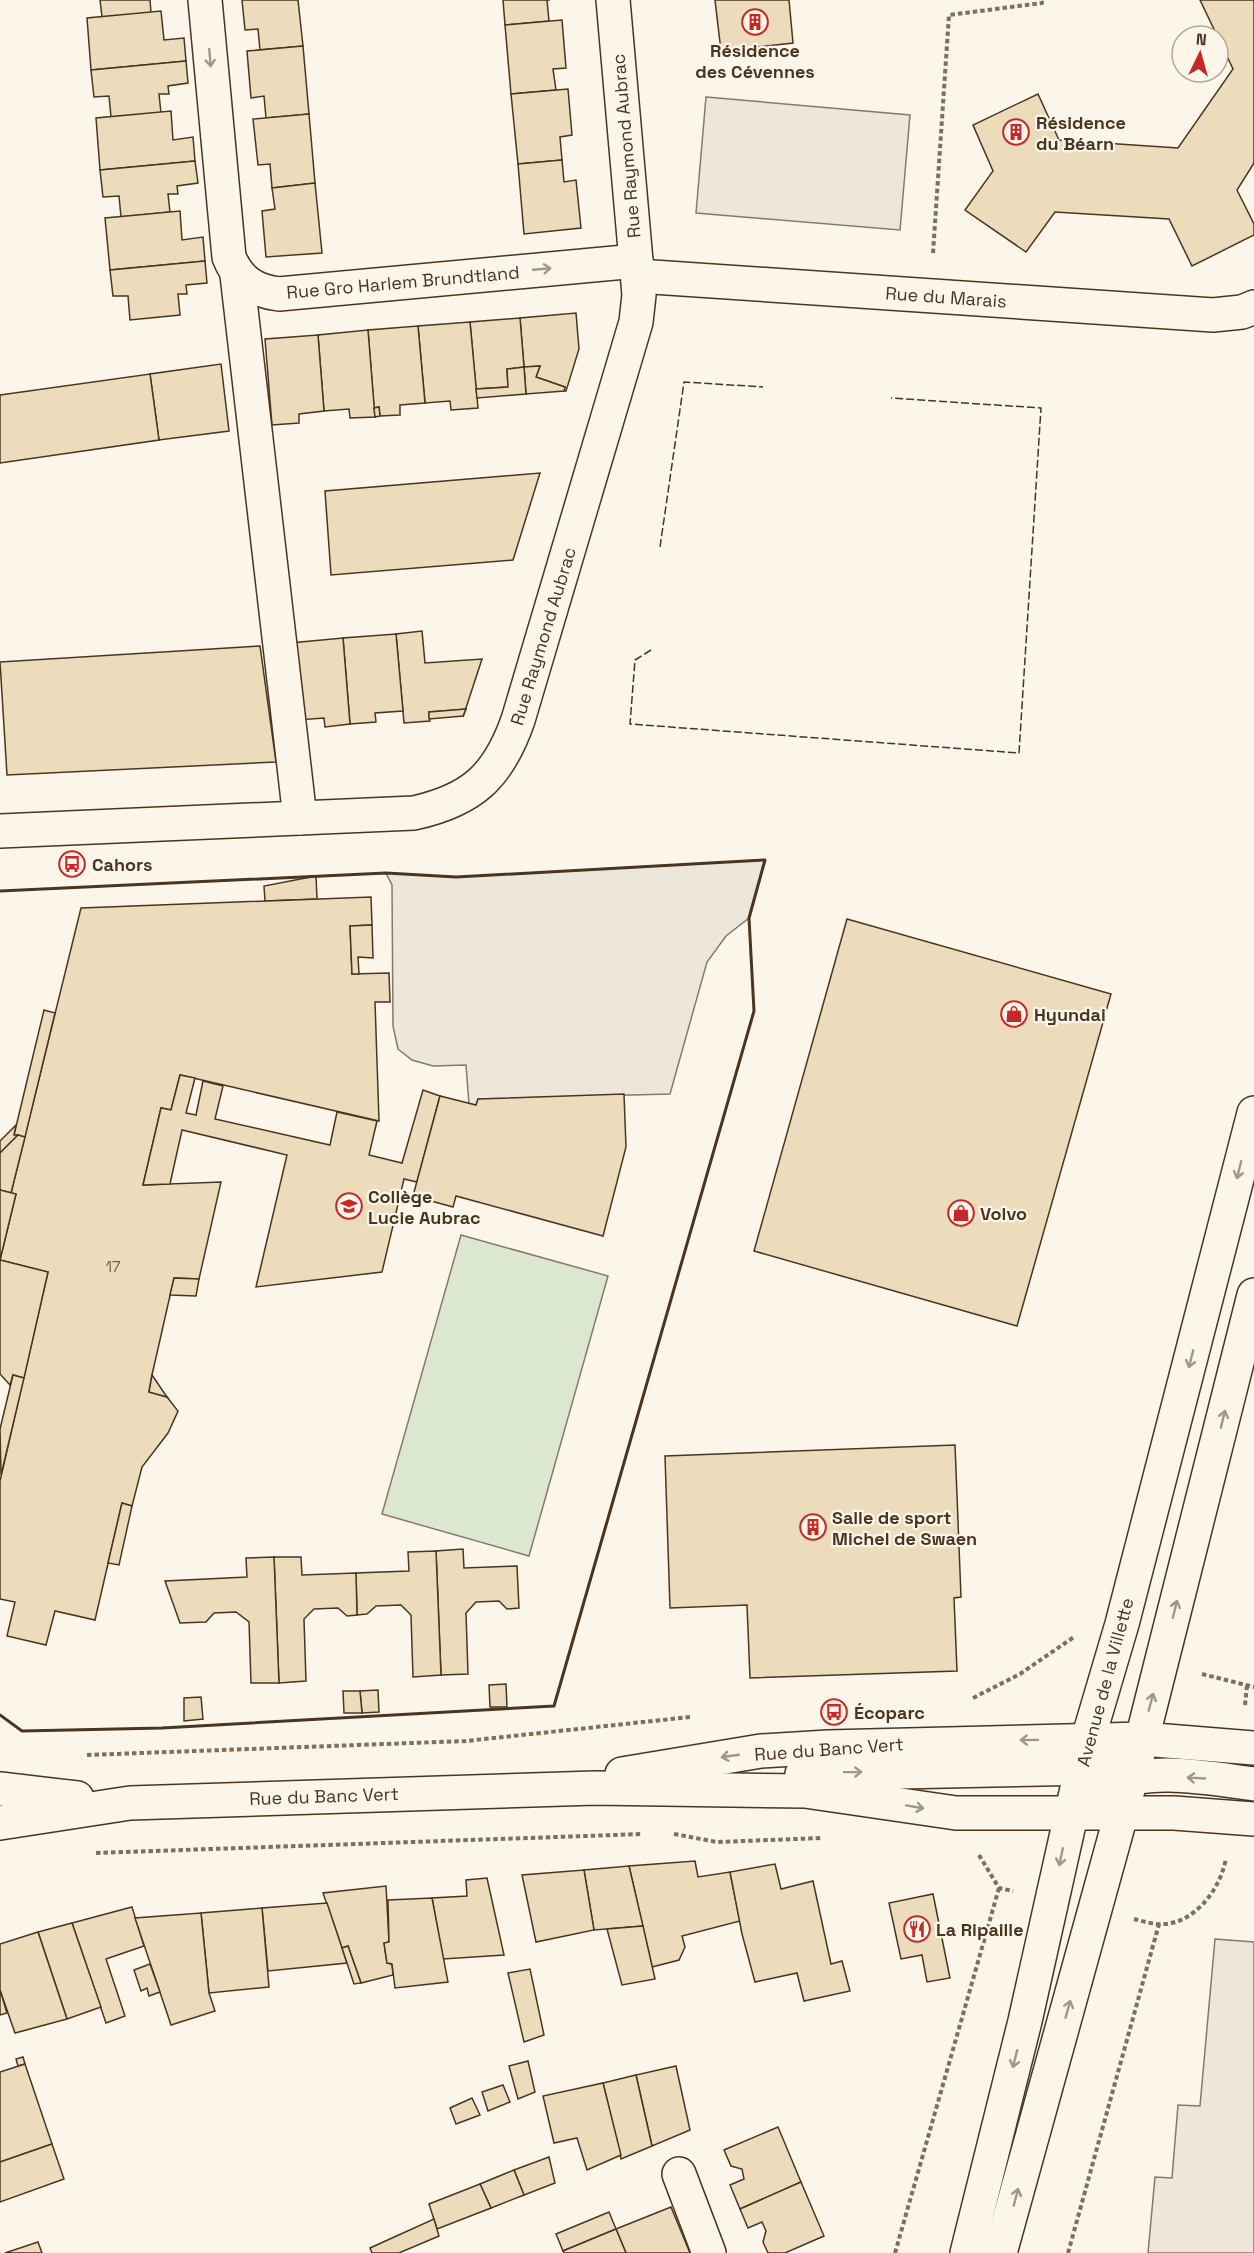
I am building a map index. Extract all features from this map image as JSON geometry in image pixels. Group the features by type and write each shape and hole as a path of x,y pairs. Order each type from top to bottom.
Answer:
{"street":[{"path":"205,0 229,257 237,275 300,818"},
{"name":"Rue Raymond Aubrac","path":"0,831 414,813 443,806 471,791 485,781 496,767 512,738 518,720 634,337 639,295 613,0"},
{"name":"Rue Gro Harlem Brundtland","path":"237,275 251,286 279,294 637,269"},
{"name":"Rue du Marais","path":"637,269 930,296 1213,315 1242,312 1254,307"},
{"name":"Avenue de la Villette","path":"967,2253 1025,2021 1085,1754 1122,1624 1254,1113"},
{"path":"1000,2253 1142,1739 1254,1295"},
{"name":"Rue du Banc Vert","path":"669,1790 814,1773 1085,1754 1142,1739 1254,1748"},
{"name":"Rue du Banc Vert","path":"518,1788 782,1749 1085,1754"},
{"path":"1071,1814 1101,1789 1131,1778 1200,1778 1254,1784"},
{"name":"Rue du Banc Vert","path":"0,1823 130,1803 518,1788 805,1791 956,1813 1122,1812 1254,1819"},
{"name":"Rue du Banc Vert","path":"0,1789 130,1803"},
{"path":"679,2174 709,2253"}],"path":[{"path":"930,296 949,15 1042,3 1041,0"},
{"path":"965,1699 976,1698 1061,1647"},
{"path":"1247,1685 1254,1687"},
{"path":"83,1755 466,1741 696,1716"},
{"path":"95,1854 650,1833"},
{"path":"672,1833 717,1842 824,1838"},
{"path":"895,2253 999,1888 981,1862 978,1851"},
{"path":"1068,2253 1159,1924 1184,1917 1203,1904 1217,1889 1226,1860"}],"green space":[{"path":"461,1235 608,1276 529,1556 382,1514"}],"shaded area":[{"path":"706,97 910,115 900,230 696,213"},
{"path":"765,860 749,918 726,936 707,962 670,1094 478,1099 476,1105 469,1104 466,1065 433,1066 412,1060 398,1049 393,1026 392,885 386,873 456,877"},
{"path":"1215,1939 1254,1942 1254,2253 1148,2253 1155,2177 1172,2178 1178,2105 1200,2106"}],"building":[{"path":"100,0 150,0 151,13 102,17"},
{"path":"242,0 298,0 303,46 260,50 258,29 245,30"},
{"path":"503,0 547,0 549,21 505,25"},
{"name":"Résidence des Cévennes","path":"715,0 789,0 793,43 721,51"},
{"name":"Résidence du Béarn","path":"1200,0 1254,0 1254,163 1237,190 1254,224 1254,235 1192,266 1169,219 1055,212 1026,252 965,210 993,171 973,125 1038,94 1059,140 1178,148 1223,84 1230,84 1230,73 1233,69 1230,63 1230,24 1211,24"},
{"path":"161,11 164,40 184,38 186,61 91,70 87,18"},
{"path":"562,20 566,68 553,69 556,90 511,94 505,25"},
{"path":"303,46 309,114 266,118 264,96 251,98 247,51"},
{"path":"186,61 188,83 168,86 169,94 159,94 161,113 111,117 109,96 94,97 91,70"},
{"path":"568,89 572,135 560,137 562,160 518,164 511,94"},
{"path":"171,111 173,140 193,137 195,161 100,170 96,118"},
{"path":"309,114 315,183 272,188 270,164 258,165 253,119"},
{"path":"562,160 564,182 576,180 581,228 524,234 518,164"},
{"path":"195,161 198,183 177,186 178,194 168,194 170,212 121,217 119,196 103,197 100,170"},
{"path":"315,183 322,253 266,257 262,211 275,209 272,188"},
{"path":"180,211 182,240 203,237 205,261 110,270 105,218"},
{"path":"205,261 207,283 186,285 187,294 178,294 180,315 130,320 128,296 113,296 110,270"},
{"path":"576,313 579,349 566,391 564,391 565,387 536,377 540,366 524,367 520,318"},
{"path":"520,318 524,367 507,369 508,387 476,389 470,322"},
{"path":"470,322 478,408 451,410 450,401 425,403 418,326"},
{"path":"418,326 425,403 400,405 400,415 380,416 379,407 374,408 368,330"},
{"path":"368,330 375,417 350,418 349,409 324,411 318,335"},
{"path":"318,335 324,411 299,414 299,423 272,425 265,339"},
{"path":"221,364 229,431 159,440 150,374"},
{"path":"540,366 536,377 565,387 564,391 526,394 524,367"},
{"path":"524,367 526,394 477,398 476,389 508,387 507,369"},
{"path":"150,374 159,440 0,463 0,395"},
{"path":"379,407 380,416 375,417 374,408"},
{"path":"540,473 513,560 331,575 325,491"},
{"path":"422,631 425,663 482,659 466,709 429,712 430,721 404,723 396,634"},
{"path":"396,634 403,711 375,713 376,722 350,724 343,638"},
{"path":"343,638 350,724 325,727 324,718 297,720 290,643"},
{"path":"260,646 276,762 7,775 0,662"},
{"path":"466,709 463,716 429,719 429,712"},
{"path":"316,876 317,899 265,901 264,886"},
{"path":"371,897 372,925 350,926 352,974 389,973 390,1002 375,1002 379,1121 180,1075 171,1110 161,1108 143,1185 221,1182 199,1279 174,1278 152,1375 149,1392 167,1397 178,1411 168,1433 142,1467 132,1506 122,1503 95,1620 55,1611 46,1645 7,1636 15,1602 0,1599 0,1481 48,1272 0,1260 16,1194 11,1193 81,908"},
{"path":"847,919 1111,994 1017,1326 754,1251"},
{"path":"372,925 373,958 358,957 359,974 352,974 350,926"},
{"path":"44,1010 55,1013 25,1137 14,1135"},
{"path":"180,1075 195,1078 186,1113 196,1115 203,1081 223,1086 215,1119 330,1145 337,1112 377,1121 369,1155 402,1163 423,1090 440,1096 417,1182 404,1179 382,1272 256,1287 287,1155 182,1130 170,1184 143,1185 161,1108 171,1110"},
{"path":"624,1094 626,1147 603,1236 456,1196 453,1207 413,1196 440,1096 476,1105 478,1099"},
{"path":"16,1125 14,1135 18,1135 0,1153 0,1141"},
{"path":"18,1135 25,1137 11,1193 0,1190 0,1153"},
{"path":"0,1190 16,1194 0,1260"},
{"path":"0,1260 48,1272 24,1378 13,1375 10,1385 0,1374"},
{"path":"174,1278 199,1279 196,1296 170,1295"},
{"path":"13,1375 24,1378 1,1475 0,1429"},
{"path":"152,1375 167,1397 149,1392"},
{"name":"Salle de sport Michel de Swaen","path":"955,1445 961,1597 954,1598 957,1671 750,1678 747,1605 670,1608 665,1456"},
{"path":"122,1503 132,1506 119,1565 108,1563"},
{"path":"463,1549 464,1568 517,1566 519,1608 507,1609 499,1601 476,1602 466,1613 468,1674 441,1675 436,1551"},
{"path":"436,1551 441,1675 413,1677 411,1615 401,1605 376,1606 367,1614 357,1615 356,1573 409,1571 408,1552"},
{"path":"274,1557 301,1557 302,1575 356,1573 357,1615 347,1616 338,1608 314,1609 304,1619 306,1681 279,1683"},
{"path":"274,1557 279,1683 251,1683 249,1622 236,1612 214,1613 206,1622 180,1623 165,1581 247,1577 246,1558"},
{"path":"506,1684 507,1707 490,1707 489,1685"},
{"path":"378,1690 379,1712 362,1713 360,1691"},
{"path":"343,1691 360,1691 362,1713 344,1713"},
{"path":"201,1697 203,1719 184,1721 184,1698"},
{"path":"695,1861 698,1877 730,1872 740,1921 682,1936 685,1947 679,1960 652,1967 629,1866"},
{"path":"775,1864 781,1889 813,1881 831,1964 842,1961 850,1991 804,2001 797,1973 755,1982 742,1934 730,1872"},
{"path":"629,1866 643,1926 594,1930 584,1870"},
{"path":"584,1870 594,1930 536,1942 522,1875"},
{"path":"487,1878 504,1955 443,1959 432,1898 467,1896 466,1880"},
{"path":"386,1886 389,1942 384,1943 387,1963 392,1964 393,1975 361,1983 348,1946 342,1948 323,1893"},
{"name":"La Ripaille","path":"933,1894 950,1978 927,1982 922,1955 901,1959 889,1903"},
{"path":"432,1898 448,1982 395,1988 392,1964 387,1963 384,1943 389,1942 388,1900"},
{"path":"327,1903 347,1963 268,1971 262,1908"},
{"path":"132,1907 144,1946 106,1959 125,2016 106,2023 72,1923"},
{"path":"262,1908 269,1987 209,1993 201,1913"},
{"path":"201,1913 209,1993 215,2011 171,2025 135,1918"},
{"path":"72,1923 101,2007 67,2019 38,1932"},
{"path":"643,1926 655,1979 622,1985 607,1929"},
{"path":"38,1932 67,2019 15,2033 0,1990 0,1944"},
{"path":"348,1946 361,1983 354,1984 342,1948"},
{"path":"150,1964 160,1992 149,1996 147,1988 141,1991 134,1970"},
{"path":"530,1969 544,2035 524,2042 508,1973"},
{"path":"0,1990 7,2013 0,2015"},
{"path":"23,2057 25,2064 18,2066 16,2059"},
{"path":"528,2061 535,2092 518,2099 509,2066"},
{"path":"25,2064 52,2144 0,2162 0,2072"},
{"path":"676,2066 690,2130 652,2146 636,2075"},
{"path":"636,2075 652,2146 621,2159 603,2083"},
{"path":"603,2083 621,2155 587,2170 577,2138 554,2143 543,2096"},
{"path":"503,2085 510,2102 488,2111 482,2092"},
{"path":"472,2098 480,2115 456,2124 450,2108"},
{"path":"778,2127 801,2182 740,2209 730,2185 744,2179 742,2169 731,2166 724,2150"},
{"path":"52,2144 64,2179 0,2202 0,2162"},
{"path":"549,2157 555,2183 524,2195 514,2170"},
{"path":"514,2170 524,2195 491,2208 480,2184"},
{"path":"801,2182 824,2236 785,2253 768,2253 763,2242 766,2231 762,2222 748,2228 740,2209"},
{"path":"480,2184 491,2208 437,2229 429,2204"},
{"path":"671,2207 690,2253 626,2253 616,2229"},
{"path":"609,2212 616,2229 563,2251 556,2234"},
{"path":"434,2219 439,2236 399,2253 372,2253 370,2248"},
{"path":"616,2229 626,2253 564,2253 563,2251"},
{"path":"38,2242 42,2253 5,2253"}],"fence":[{"path":"660,547 684,382 763,387"},
{"path":"651,650 635,660 630,724 1019,753 1041,408 891,398"}],"wall":[{"path":"0,891 386,873 456,877 765,860 749,918 754,1011 554,1706 162,1728 22,1731 0,1715"}],"place":[{"name":"Résidence des Cévennes","path":"755,22"},
{"name":"Résidence du Béarn","path":"1016,132"},
{"name":"Cahors","path":"72,864"},
{"name":"Hyundai","path":"1014,1014"},
{"name":"Collège Lucie Aubrac","path":"349,1206"},
{"name":"Volvo","path":"961,1213"},
{"name":"Salle de sport Michel de Swaen","path":"813,1527"},
{"name":"Écoparc","path":"834,1712"},
{"name":"La Ripaille","path":"917,1929"}]}
